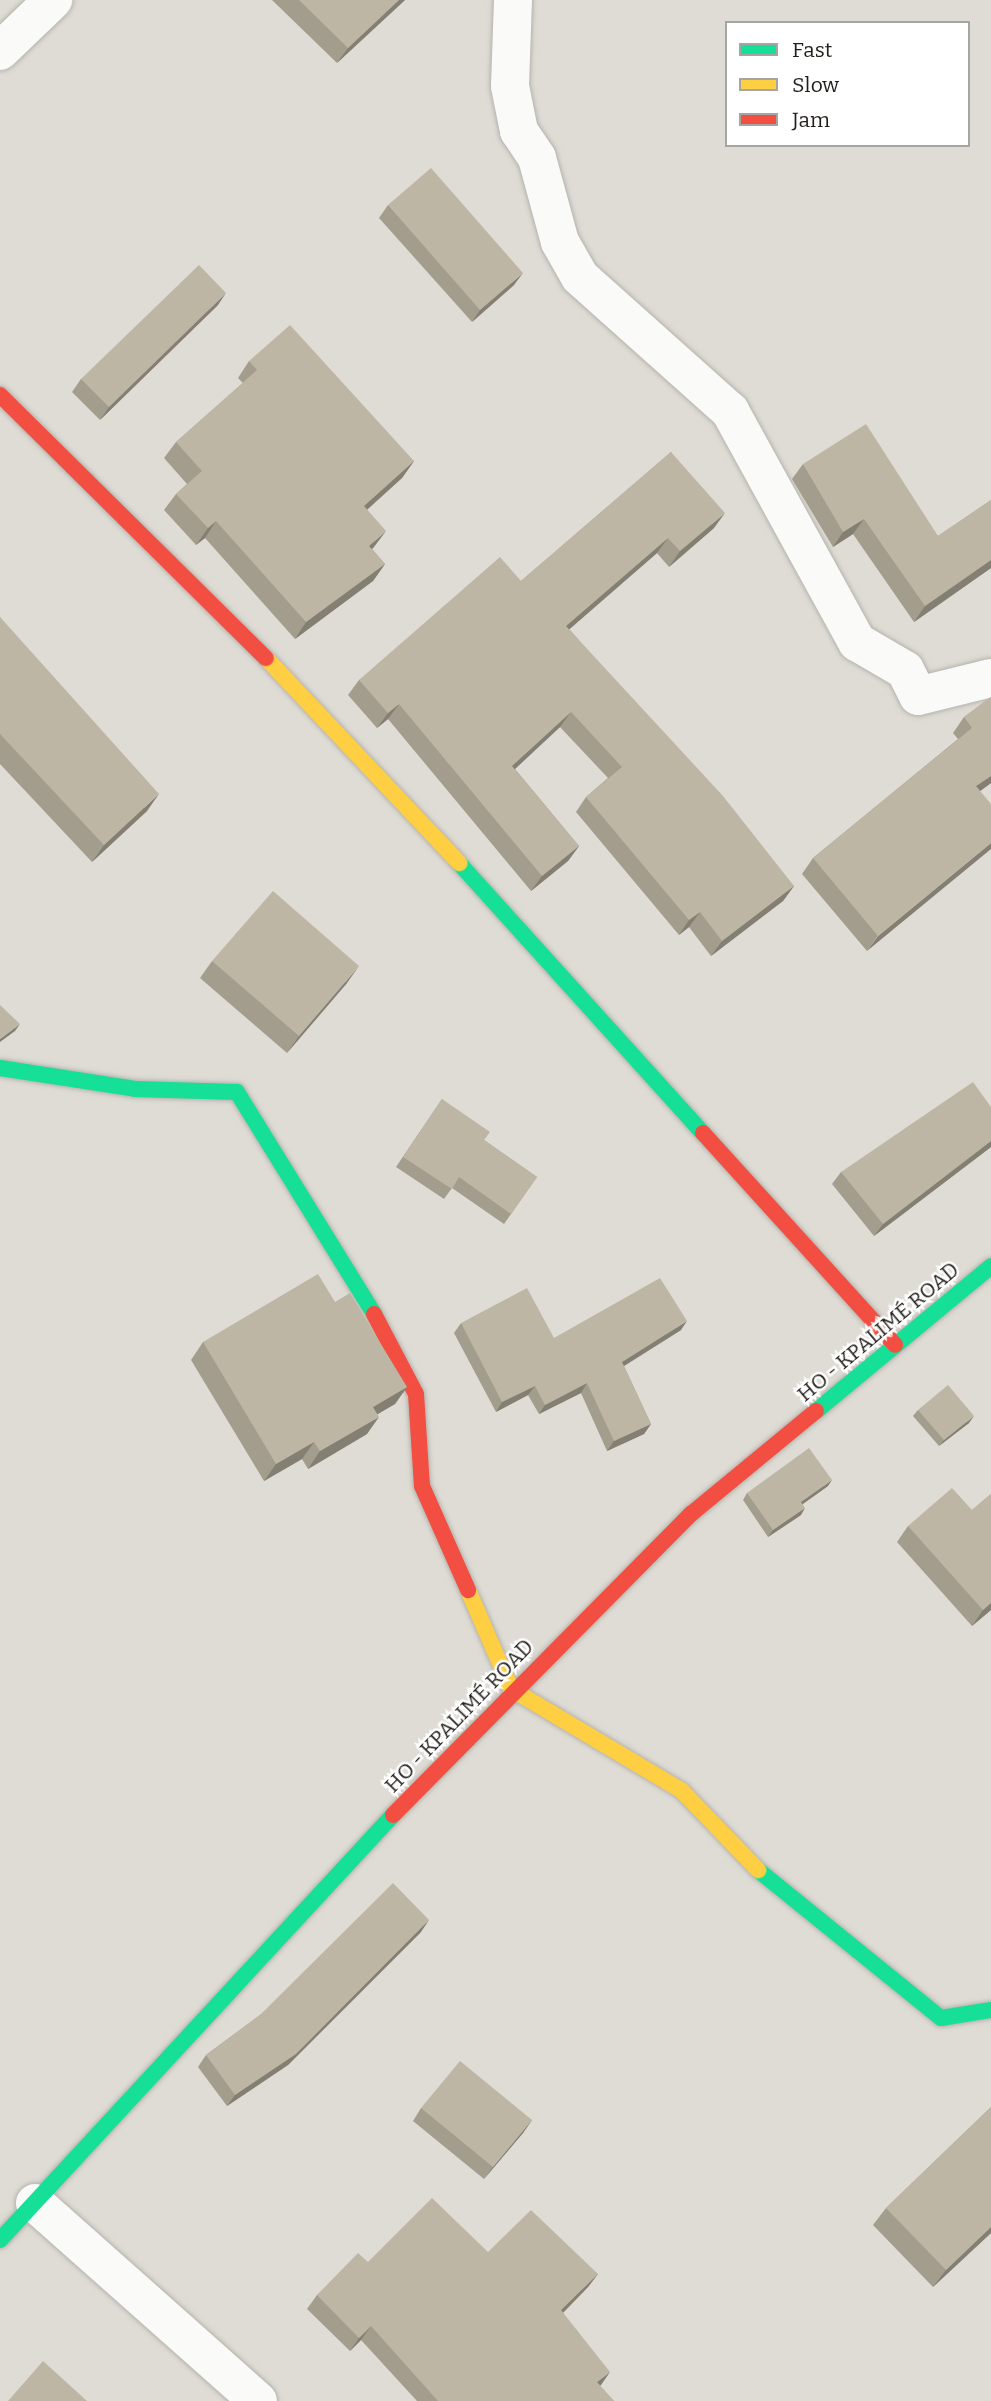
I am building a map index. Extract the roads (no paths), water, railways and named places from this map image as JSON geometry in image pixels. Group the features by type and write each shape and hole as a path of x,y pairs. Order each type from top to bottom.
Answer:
{"street":[{"path":"0,51 53,0"},
{"path":"513,0 510,86 519,131 537,158 560,242 580,277 730,411 857,642 905,670 918,696 991,678"},
{"path":"0,395 331,722 895,1345"},
{"path":"0,1068 135,1089 237,1092 344,1257 416,1394 422,1486 511,1689 681,1791 782,1895 941,2018 991,2010"},
{"name":"HO - KPALIMÉ ROAD","path":"0,2240 511,1689 691,1514 991,1266"},
{"path":"35,2203 258,2401"}]}
